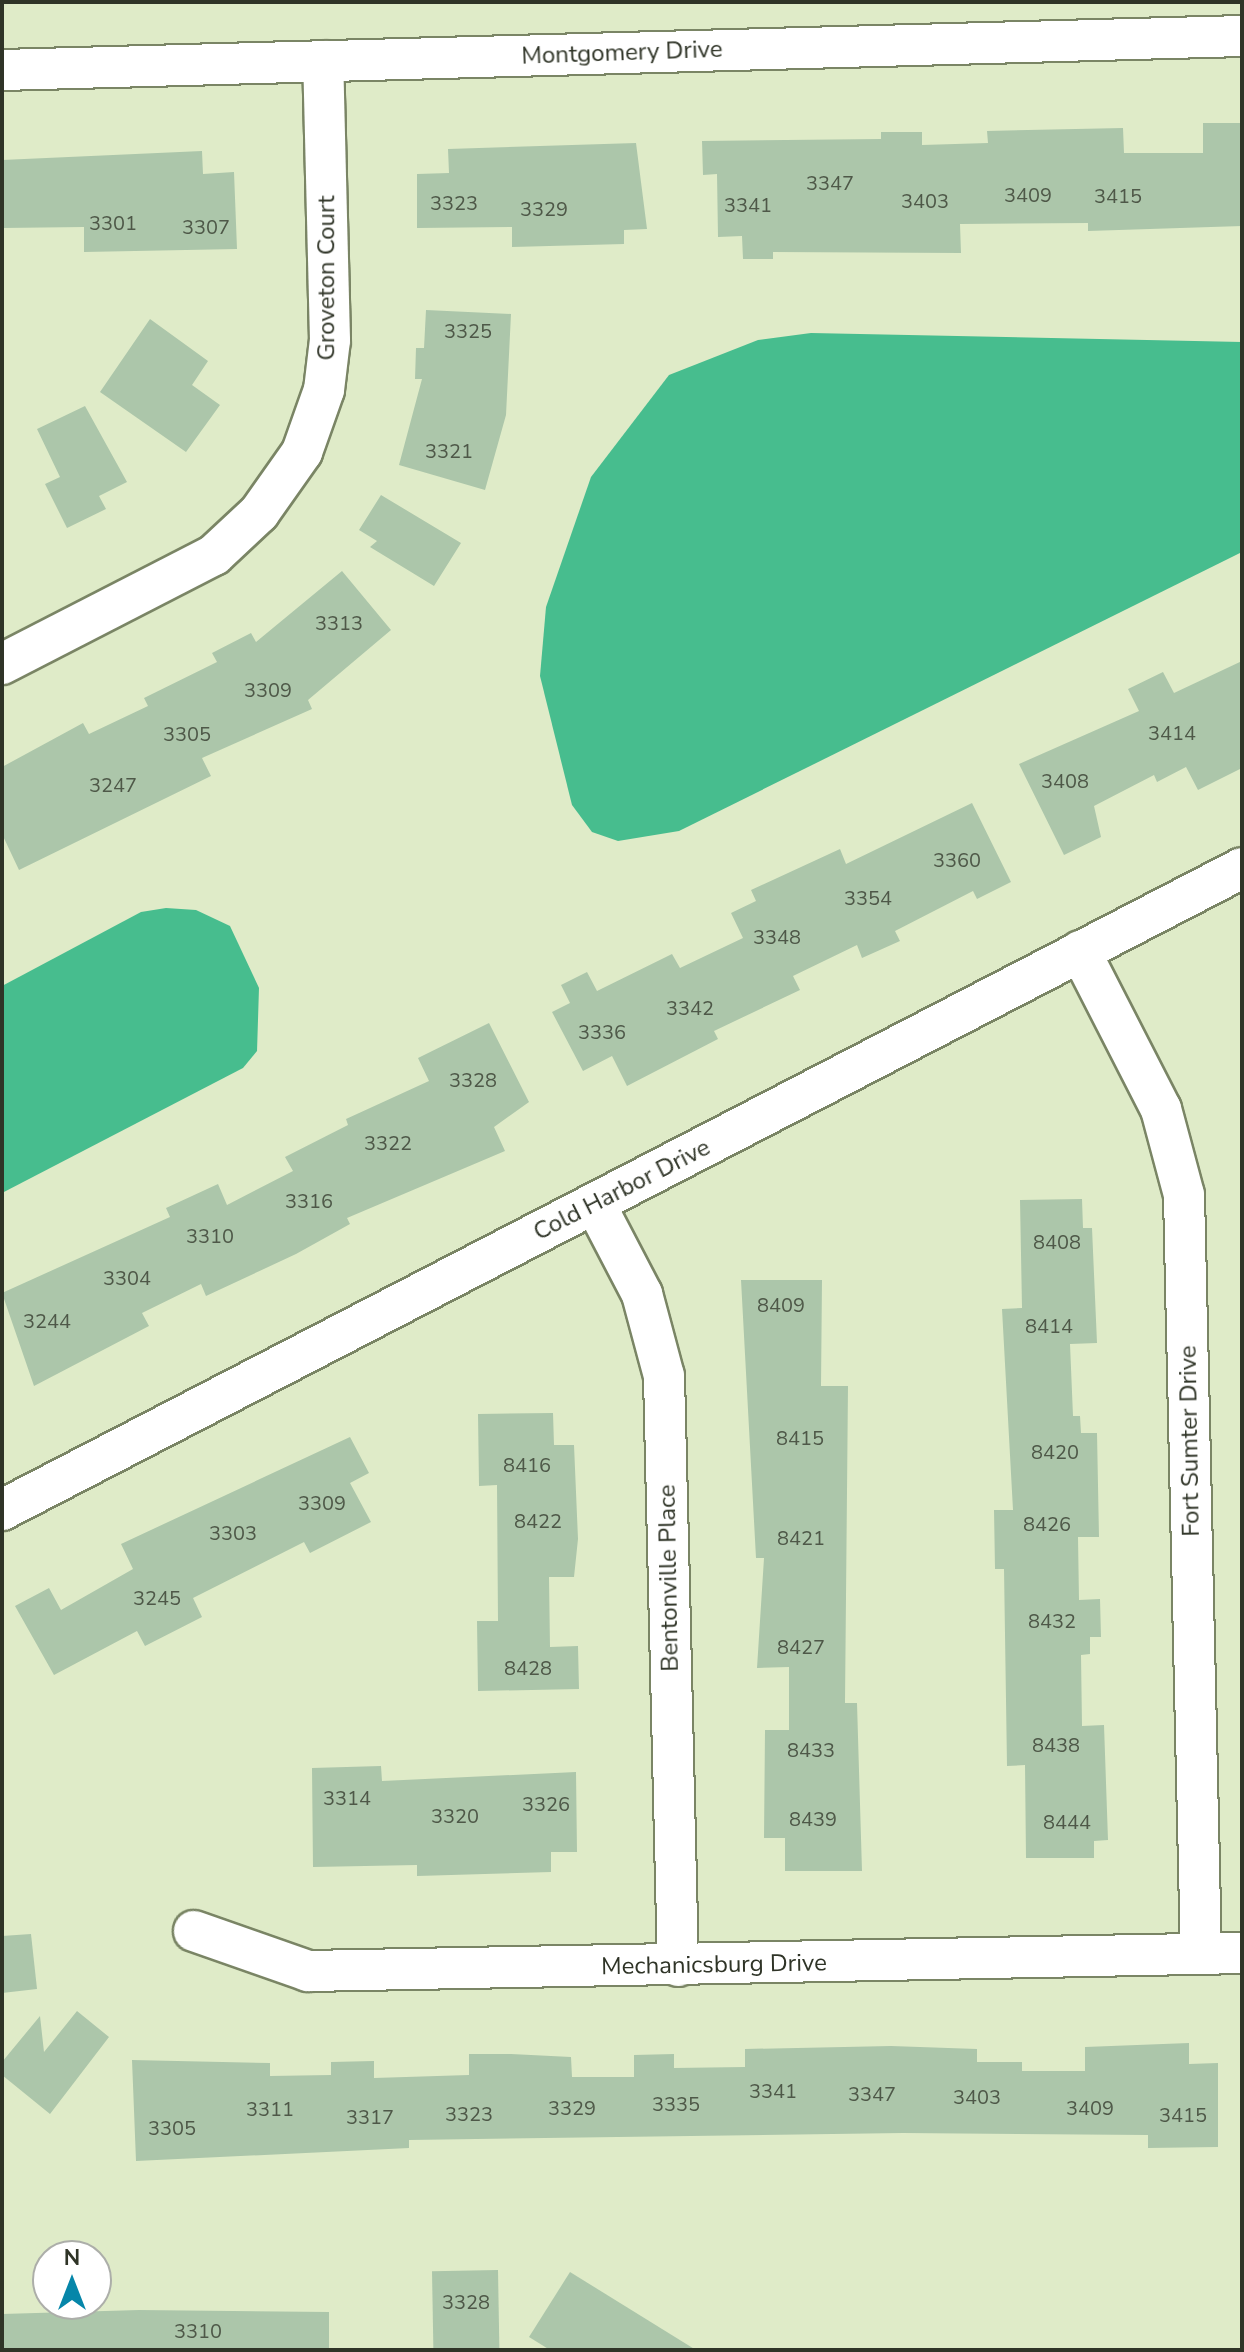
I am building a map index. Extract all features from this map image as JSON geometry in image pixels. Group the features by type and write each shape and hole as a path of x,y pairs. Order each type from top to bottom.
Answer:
{"street":[{"name":"Montgomery Drive","path":"2,70 1242,36"},
{"name":"Groveton Court","path":"2,664 214,555 259,513 298,459 320,405 330,340 323,61"},
{"name":"Cold Harbor Drive","path":"2,1510 1242,868"},
{"name":"Fort Sumter Drive","path":"1080,951 1161,1109 1184,1195 1201,1954"},
{"name":"Bentonville Place","path":"595,1204 642,1294 664,1376 678,1966"},
{"name":"Mechanicsburg Drive","path":"194,1931 308,1971 1242,1953"}],"shaded area":[{"path":"811,333 1242,342 1242,552 679,831 618,841 592,832 572,805 540,676 546,607 591,477 669,375 758,340"},
{"path":"166,908 196,910 230,926 259,988 257,1051 243,1068 2,1193 2,986 141,912"}],"building":[{"path":"1203,123 1242,123 1242,226 1088,231 1088,223 960,224 961,253 773,252 773,259 743,259 742,236 718,237 717,174 703,175 702,141 881,139 881,132 922,132 922,145 988,143 987,131 1123,128 1124,153 1203,153"},
{"path":"636,143 647,229 624,230 624,244 512,247 512,227 417,228 417,174 449,173 448,149"},
{"path":"202,151 203,174 234,172 237,249 84,252 84,227 2,228 2,160"},
{"path":"426,310 511,314 506,415 485,490 399,465 422,379 415,379 416,348 424,348"},
{"path":"150,319 208,361 192,385 220,405 186,452 100,392"},
{"path":"85,406 127,482 99,496 106,509 67,528 45,484 60,477 37,429"},
{"path":"381,495 461,543 434,586 370,547 377,541 359,530"},
{"path":"342,571 391,630 308,700 312,709 202,758 211,776 19,870 2,834 2,767 83,723 89,734 148,706 144,698 217,662 212,653 251,633 256,642"},
{"path":"1242,661 1242,768 1198,790 1186,767 1157,782 1154,775 1094,806 1101,837 1064,855 1019,764 1139,711 1128,689 1163,672 1174,693"},
{"path":"972,803 1011,882 977,899 973,891 895,931 900,941 862,958 857,945 793,976 800,990 714,1031 718,1039 627,1086 612,1056 583,1071 552,1012 570,1003 561,985 587,972 597,991 672,954 680,968 743,938 731,913 756,901 751,890 840,849 846,864"},
{"path":"489,1023 529,1102 494,1127 505,1151 347,1218 350,1224 296,1254 206,1296 201,1284 142,1313 149,1326 34,1386 2,1293 170,1217 166,1208 218,1184 227,1205 293,1171 285,1157 348,1125 346,1119 429,1081 418,1058"},
{"path":"1082,1199 1083,1228 1092,1228 1097,1343 1070,1344 1073,1416 1080,1416 1081,1433 1097,1433 1099,1537 1078,1537 1079,1600 1100,1599 1101,1637 1090,1637 1090,1654 1081,1655 1082,1726 1104,1725 1108,1840 1094,1841 1094,1858 1026,1858 1025,1765 1007,1766 1004,1569 995,1569 994,1510 1013,1510 1002,1309 1022,1308 1020,1200"},
{"path":"741,1280 822,1280 821,1386 848,1386 845,1703 857,1703 862,1871 785,1871 785,1838 764,1838 765,1730 789,1730 789,1667 757,1668 764,1558 756,1558"},
{"path":"553,1413 554,1445 574,1445 578,1539 574,1577 549,1577 550,1647 578,1646 579,1689 478,1691 477,1621 498,1621 497,1485 479,1486 478,1414"},
{"path":"350,1437 369,1473 350,1483 371,1522 310,1553 304,1542 193,1598 202,1617 145,1646 137,1631 54,1675 15,1606 49,1588 61,1610 133,1569 121,1544"},
{"path":"381,1766 382,1781 576,1772 577,1852 551,1852 551,1872 417,1876 417,1865 313,1867 312,1768"},
{"path":"31,1934 37,1989 2,1993 2,1936"},
{"path":"77,2011 109,2037 50,2114 2,2075 2,2062 40,2016 44,2052"},
{"path":"1189,2043 1189,2064 1218,2063 1218,2147 1148,2148 1148,2135 903,2133 409,2140 409,2148 136,2161 132,2060 270,2063 270,2076 331,2075 331,2062 374,2061 374,2078 469,2075 469,2054 511,2054 571,2057 572,2077 634,2077 634,2055 674,2054 674,2068 745,2067 745,2049 891,2046 977,2049 977,2062 1022,2062 1022,2071 1085,2071 1085,2047"},
{"path":"498,2270 499,2350 433,2350 432,2271"},
{"path":"570,2272 696,2350 550,2350 529,2337"},
{"path":"112,2311 329,2312 329,2350 2,2350 2,2314 32,2313 32,2320 112,2320"}]}
